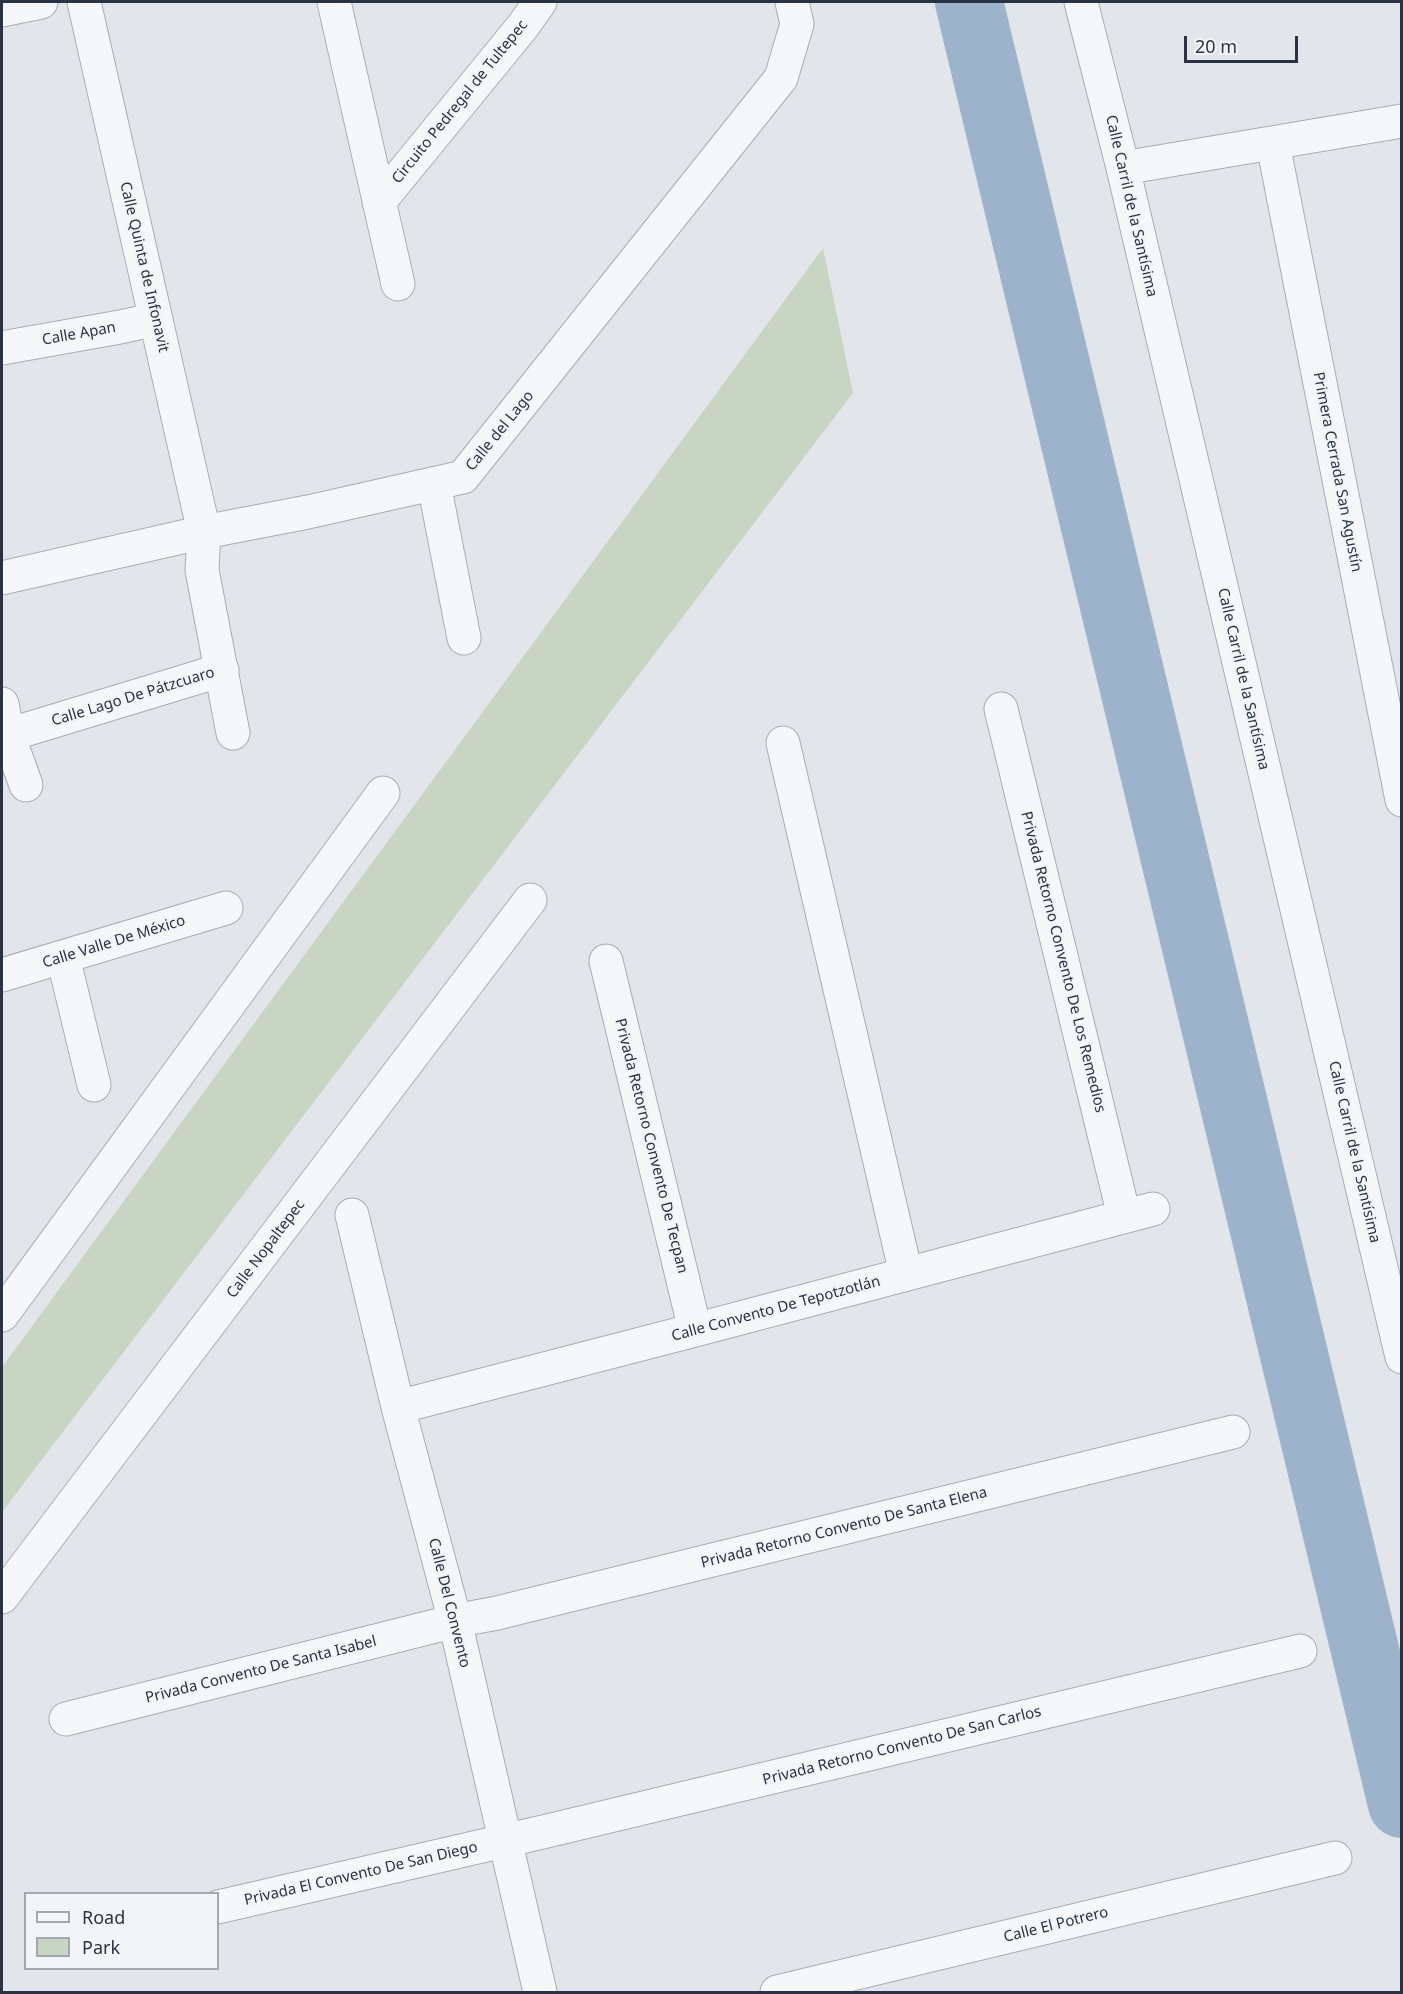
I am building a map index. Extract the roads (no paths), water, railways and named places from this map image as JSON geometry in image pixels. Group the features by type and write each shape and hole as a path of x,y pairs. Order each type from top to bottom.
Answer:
{"street":[{"path":"2,10 41,2"},
{"name":"Calle Quinta de Infonavit","path":"84,2 204,532"},
{"name":"Circuito Pedregal de Tultepec","path":"334,2 398,284"},
{"name":"Circuito Pedregal de Tultepec","path":"379,202 524,26 540,2"},
{"name":"Calle del Lago","path":"2,578 463,477 781,78 797,24 792,2"},
{"name":"Calle Carril de la Santísima","path":"1081,2 1123,168 1401,1357"},
{"path":"1123,168 1401,121"},
{"name":"Primera Cerrada San Agustín","path":"1274,144 1401,800"},
{"name":"Calle Apan","path":"2,348 156,319"},
{"path":"434,484 464,638"},
{"name":"Calle Lago De Pátzcuaro","path":"5,720 222,670 202,570 204,532"},
{"path":"222,670 233,733"},
{"name":"Privada Retorno Convento De Los Remedios","path":"1001,709 1139,1212"},
{"path":"5,720 26,784"},
{"path":"783,743 906,1275"},
{"path":"2,1315 383,793"},
{"name":"Calle Nopaltepec","path":"2,1597 530,900"},
{"name":"Calle Valle De México","path":"2,975 226,908"},
{"path":"63,957 94,1085"},
{"name":"Privada Retorno Convento De Tecpan","path":"606,961 695,1330"},
{"name":"Calle Convento De Tepotzotlán","path":"398,1407 1139,1212"},
{"name":"Calle Del Convento","path":"352,1215 398,1407 455,1621 540,1992"},
{"name":"Privada Retorno Convento De Santa Elena","path":"455,1621 497,1613 1233,1432"},
{"name":"Privada Convento De Santa Isabel","path":"66,1719 455,1621"},
{"name":"Privada Retorno Convento De San Carlos","path":"505,1841 1300,1650"},
{"name":"Privada El Convento De San Diego","path":"219,1907 505,1841"},
{"name":"Calle El Potrero","path":"777,1992 1335,1858"}],"waterway":[{"path":"969,2 1402,1804"}]}
